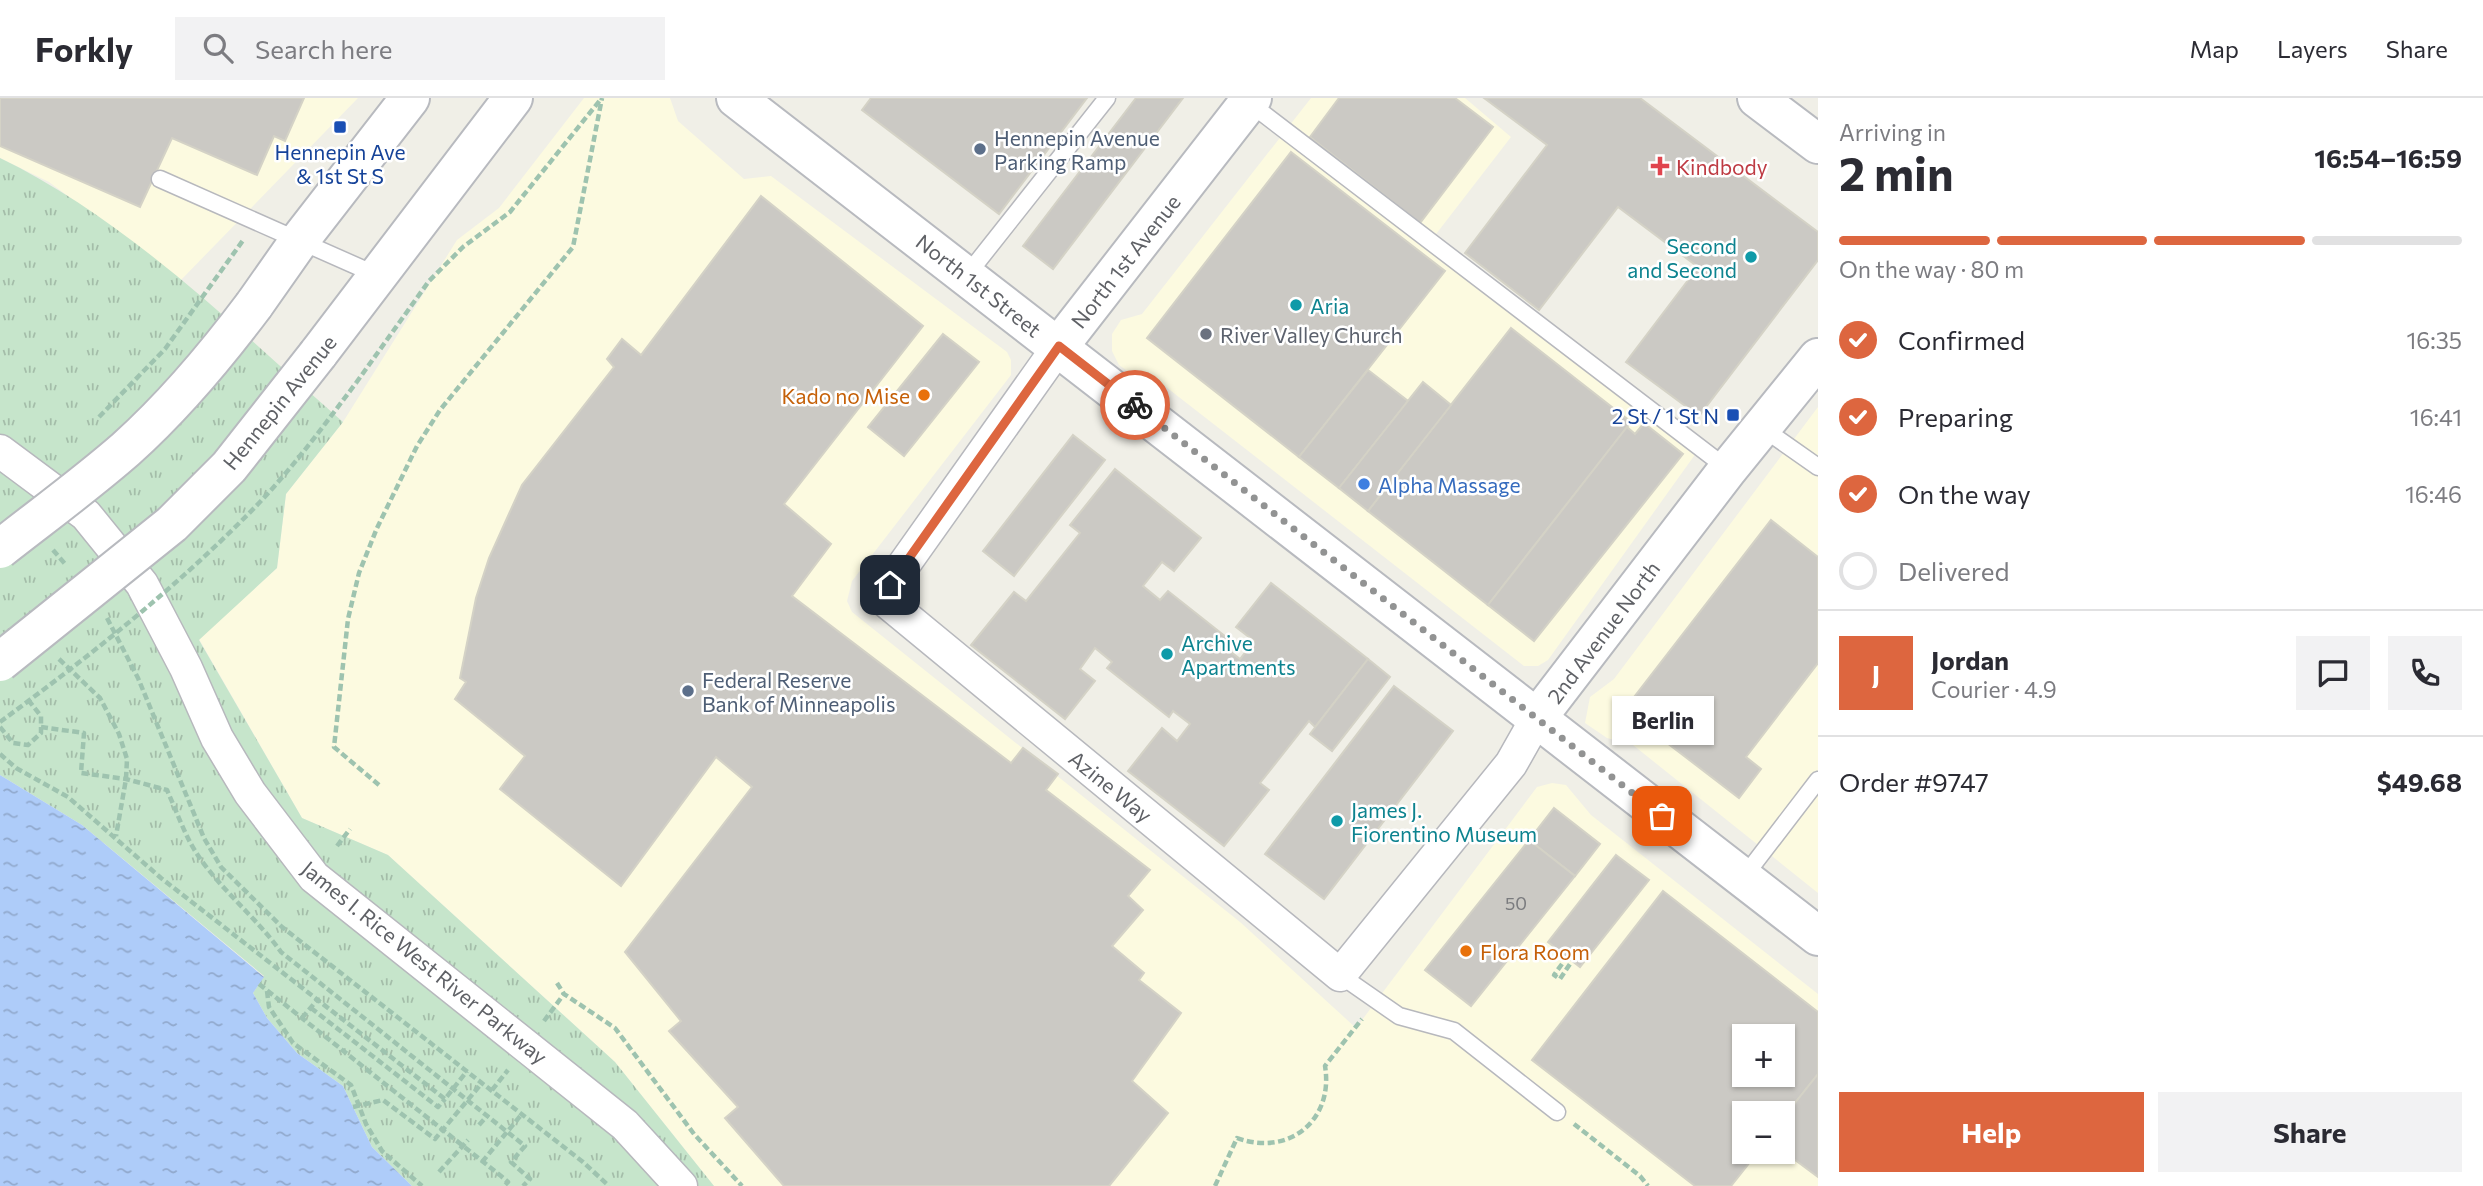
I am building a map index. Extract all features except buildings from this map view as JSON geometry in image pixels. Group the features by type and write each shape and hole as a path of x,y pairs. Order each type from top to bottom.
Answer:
{"street":[{"path":"0,550 125,449 164,413 211,362 299,241 410,98"},
{"name":"Hennepin Avenue","path":"0,662 172,524 229,467 379,276 513,98"},
{"name":"North 1st Street","path":"736,98 1818,936"},
{"path":"1758,98 1818,144"},
{"name":"North 1st Avenue","path":"881,597 1059,346 1250,100"},
{"name":"2nd Avenue North","path":"1340,975 1511,764 1537,718 1728,469 1818,358"},
{"name":"James I. Rice West River Parkway","path":"0,451 86,515 142,584 186,668 217,738 250,793 314,877 625,1125 681,1186"},
{"name":"Azine Way","path":"881,597 1340,975"}],"lane":[{"path":"967,275 1107,98"},
{"path":"1250,100 1728,469"},
{"path":"160,179 379,276"},
{"path":"1761,427 1818,467"},
{"path":"1743,878 1818,780"},
{"path":"1340,975 1399,1016 1454,1031 1558,1112"}],"path":[{"path":"29,701 41,716 41,733 28,745 13,743 0,725 29,701 133,618 259,502 316,437 429,281 463,247 510,212 602,98"},
{"path":"379,785 334,747 341,667 359,573 395,487 429,428 573,247 602,98"},
{"path":"99,417 165,349 256,223"},
{"path":"52,654 100,698 119,734 127,759 116,836"},
{"path":"41,727 85,733 81,773 126,779 167,790 191,844 211,872 259,922 281,952 525,1146 511,1162 530,1179 523,1186"},
{"path":"0,754 16,768 68,797 116,836 161,878 445,1099"},
{"path":"337,846 350,829"},
{"path":"1562,964 1554,975 1560,979 1573,961"},
{"path":"557,983 564,994 615,1028 694,1134 742,1186"},
{"path":"259,984 508,1182 505,1186"},
{"path":"267,990 269,1007 293,1043 351,1085 356,1106 382,1151 422,1186"},
{"path":"541,1025 564,994"},
{"path":"302,1018 318,999"},
{"path":"311,1008 438,1107 467,1071"},
{"path":"1215,1186 1237,1138 1252,1143 1275,1143 1296,1135 1313,1120 1327,1091 1325,1066 1356,1026"},
{"path":"492,1090 516,1061"},
{"path":"356,1106 383,1100 435,1139 482,1083"},
{"path":"1558,1112 1640,1176 1648,1186"},
{"path":"482,1162 522,1114"},
{"path":"479,1125 488,1115"},
{"path":"439,1172 468,1140"}],"shaded area":[{"path":"0,98 358,98 181,280 49,182 0,158"},
{"path":"584,98 670,98 678,121 744,179 771,176 1007,352 1011,360 1011,375 852,581 847,601 852,612 1240,922 1356,1028 1537,787 1552,783 1566,785 1591,815 1818,994 1818,1186 714,1186 615,1062 388,855 302,818 199,639 277,568 286,494 343,422 457,240 499,208"},
{"path":"1311,98 1465,98 1511,137 1433,238 1699,449 1548,660 1538,666 1524,666 1157,380 1134,376 1119,365 1112,351 1112,334 1121,320 1142,314"},
{"path":"1818,407 1818,893 1633,745 1607,738 1585,723 1590,697 1614,679"}],"green space":[{"path":"0,158 47,183 137,244 222,314 343,422 286,494 277,568 199,640 302,818 388,855 615,1062 714,1186 412,1186 372,1147 343,1086 297,1053 267,1018 253,993 264,976 82,825 0,775"}],"water":[{"path":"0,775 82,825 264,977 253,993 267,1018 297,1053 343,1086 372,1147 412,1186 0,1186"}],"way so far":[{"path":"1135,405 1662,816"}],"place":[{"name":"Hennepin Ave & 1st St S","path":"340,127"},
{"name":"Hennepin Avenue Parking Ramp","path":"980,149"},
{"name":"Kindbody","path":"1660,166"},
{"name":"Second and Second","path":"1751,257"},
{"name":"Aria","path":"1296,305"},
{"name":"River Valley Church","path":"1206,334"},
{"name":"Kado no Mise","path":"924,395"},
{"name":"2 St / 1 St N","path":"1733,415"},
{"name":"Alpha Massage","path":"1364,484"},
{"name":"Archive Apartments","path":"1167,654"},
{"name":"Federal Reserve Bank of Minneapolis","path":"688,691"},
{"name":"Berlin","path":"1662,816"},
{"name":"James J. Fiorentino Museum","path":"1337,821"},
{"name":"Flora Room","path":"1466,951"}],"route":[{"path":"890,585 1059,346 1135,405"}]}
